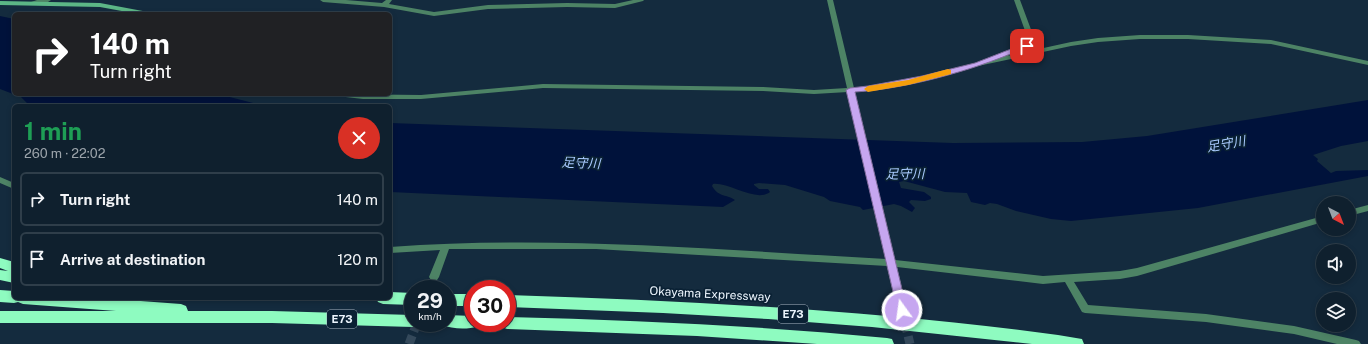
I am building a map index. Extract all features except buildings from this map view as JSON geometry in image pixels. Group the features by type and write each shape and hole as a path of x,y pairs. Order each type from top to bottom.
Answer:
{"highway":[{"path":"0,263 12,266"},
{"path":"0,275 12,277"},
{"path":"0,296 12,297"},
{"path":"392,298 404,299"},
{"path":"49,300 272,317"},
{"name":"Okayama Expressway","path":"516,301 621,304 745,310 968,330 1077,344"},
{"path":"0,318 272,317"},
{"name":"E73","path":"272,317 404,320"},
{"name":"E73","path":"516,323 620,326 735,332 886,344"}],"main road":[{"path":"0,3 100,6 136,12"}],"street":[{"path":"31,3 48,0"},
{"path":"323,0 384,5 434,14 488,7 567,5 615,6 625,5 641,0"},
{"path":"384,5 389,0"},
{"path":"830,0 850,92 902,310"},
{"path":"978,64 1033,43 1017,0"},
{"path":"350,96 363,98 421,97 543,86 763,89 814,92 850,92 908,82 978,64 1098,40 1155,36 1201,37 1271,42 1368,63"},
{"path":"0,180 12,185"},
{"path":"1356,211 1368,208"},
{"path":"392,250 446,246 596,246 889,259 1043,280 1120,275 1137,272 1165,262 1316,221"},
{"path":"434,276 446,246"},
{"path":"1068,279 1085,309 1206,318 1294,330 1356,344"}],"water":[{"path":"0,16 12,19 12,94 0,89"},
{"path":"18,96 226,96 257,104 28,104"},
{"name":"足守川","path":"1368,100 1368,141 1341,146 1313,155 1318,159 1317,161 1331,173 1336,171 1368,170 1368,176 1198,208 1071,221 1051,219 1016,211 997,204 990,203 985,205 971,202 967,193 945,192 904,181 899,182 901,188 924,192 931,197 931,199 925,201 911,200 909,202 915,208 912,212 894,204 863,210 860,207 830,201 824,197 785,185 759,183 754,185 759,189 768,189 770,192 764,195 757,195 719,184 713,184 712,186 717,192 735,200 723,207 392,192 392,123 953,143 1082,142 1147,136"}],"tunnel":[{"path":"902,310 910,344"},
{"path":"409,344 414,332"}],"slow traffic":[{"path":"868,89 908,82 948,72"}],"route":[{"path":"902,310 850,90 868,89 922,79 978,64 1027,46"}]}
